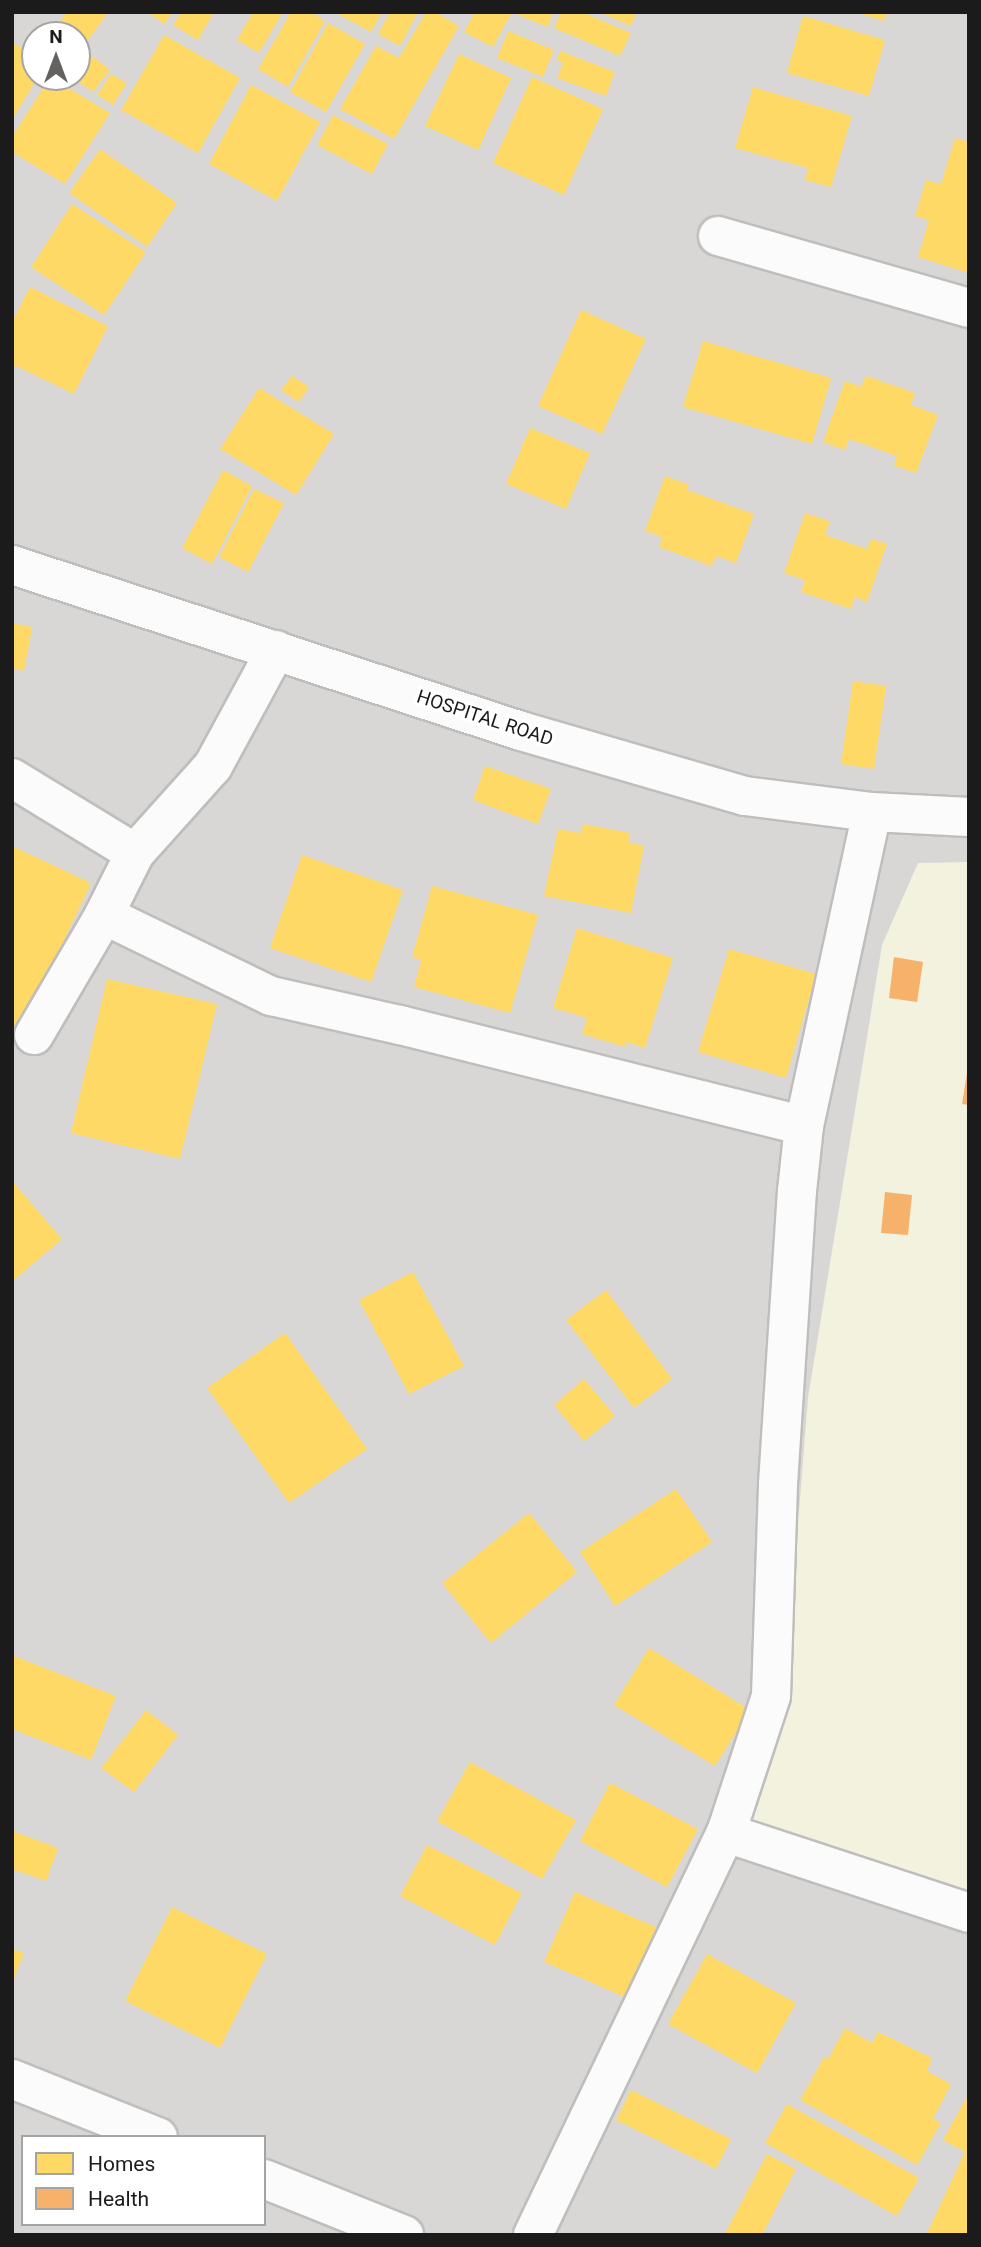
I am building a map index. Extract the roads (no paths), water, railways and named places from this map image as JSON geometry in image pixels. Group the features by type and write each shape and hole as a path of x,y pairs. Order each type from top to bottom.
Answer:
{"street":[{"path":"719,236 969,308"},
{"name":"HOSPITAL ROAD","path":"12,565 521,731 745,796 872,812 969,817"},
{"path":"34,1035 104,915 135,853 213,766 276,650"},
{"path":"12,778 135,853"},
{"path":"533,2235 726,1833 771,1696 778,1484 797,1191 804,1126 872,812"},
{"path":"104,915 271,996 400,1025 804,1126"},
{"path":"726,1833 969,1913"},
{"path":"12,2078 153,2135"},
{"path":"266,2180 404,2235"}]}
